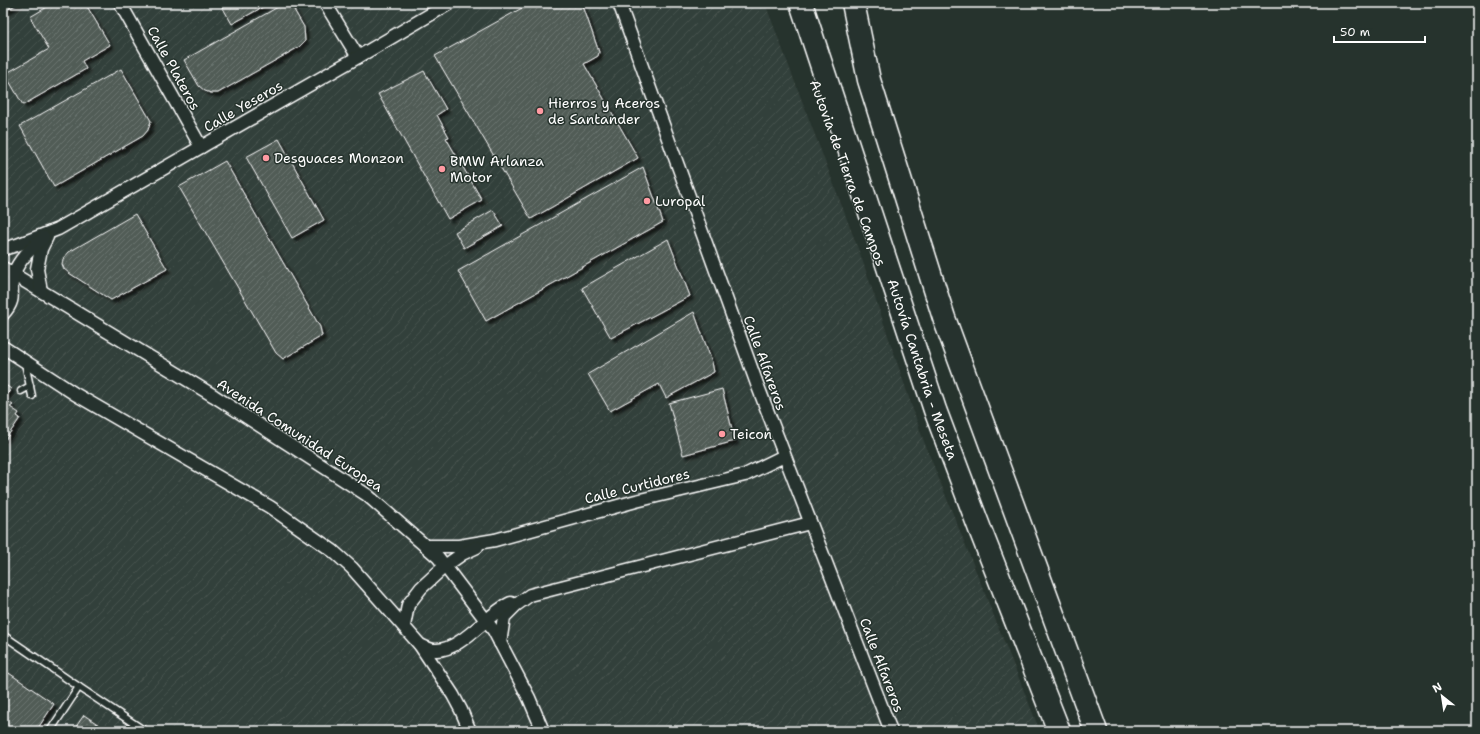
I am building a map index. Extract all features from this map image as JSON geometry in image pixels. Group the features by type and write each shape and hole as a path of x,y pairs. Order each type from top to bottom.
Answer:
{"highway":[{"name":"Autovia de Tierra de Campos","path":"785,3 935,410"},
{"name":"Autovía Cantabria - Meseta","path":"801,3 935,410 1059,731"},
{"path":"840,3 848,29 869,80 944,318 1096,731"},
{"path":"853,3 869,80"}],"street":[{"name":"Calle Plateros","path":"120,3 201,147"},
{"path":"325,3 358,57"},
{"name":"Calle Yeseros","path":"3,249 58,229 450,3"},
{"name":"Calle Alfareros","path":"619,3 784,456 891,731"},
{"path":"3,314 12,302 12,284 8,271 28,250 49,232"},
{"path":"41,291 37,269 41,249 49,232"},
{"name":"Avenida Comunidad Europea","path":"8,271 214,396 368,495 438,557 486,620 530,698 543,731"},
{"path":"3,347 75,394 270,507 333,551 352,568 420,645 453,696 470,731"},
{"name":"Calle Curtidores","path":"425,546 459,546 495,540 636,501 745,475 784,456"},
{"path":"420,645 435,650 449,648 459,643 504,606 530,594 810,523"},
{"name":"Calle Curtidores","path":"404,626 408,605 421,588 445,566 462,554 495,540"},
{"path":"500,643 504,616 530,594"}],"lane":[{"path":"25,361 32,396"},
{"path":"21,391 30,386"},
{"path":"3,634 146,731"},
{"path":"50,731 80,687"}],"shaded area":[{"path":"3,3 765,3 862,259 923,439 1040,731 3,731"}],"building":[{"path":"3,3 19,3 3,12"},
{"path":"54,3 85,3 110,45 82,61 86,69 23,105 5,74 49,49 30,17"},
{"path":"220,3 270,3 232,24"},
{"path":"285,3 290,3 304,27 305,41 299,47 218,93 205,91 199,86 184,60"},
{"name":"Hierros y Aceros de Santander","path":"531,3 582,3 599,52 598,56 584,64 638,158 531,219 435,56"},
{"path":"121,69 151,121 148,130 143,136 54,187 20,126"},
{"name":"BMW Arlanza Motor","path":"424,71 446,109 437,115 449,137 446,138 482,200 448,219 378,94"},
{"path":"279,139 324,220 292,238 246,157"},
{"path":"225,161 320,327 322,336 283,359 276,353 179,187"},
{"path":"643,167 663,222 486,321 458,271"},
{"path":"493,210 503,226 464,248 455,232"},
{"path":"135,214 167,269 111,300 64,269 62,264 63,259 69,252"},
{"path":"668,239 690,296 611,338 582,288"},
{"path":"694,312 712,362 714,372 666,398 659,384 610,411 588,374"},
{"path":"3,383 11,389 4,399 13,405 10,407 19,413 17,416 20,418 5,440 3,438"},
{"path":"722,389 735,441 683,455 669,403"},
{"path":"3,669 54,704 36,731 3,731"},
{"path":"84,715 108,731 73,731"}],"place":[{"name":"Hierros y Aceros de Santander","path":"540,111"},
{"name":"Desguaces Monzon","path":"266,158"},
{"name":"BMW Arlanza Motor","path":"442,169"},
{"name":"Luropal","path":"647,201"},
{"name":"Teicon","path":"722,434"}]}
